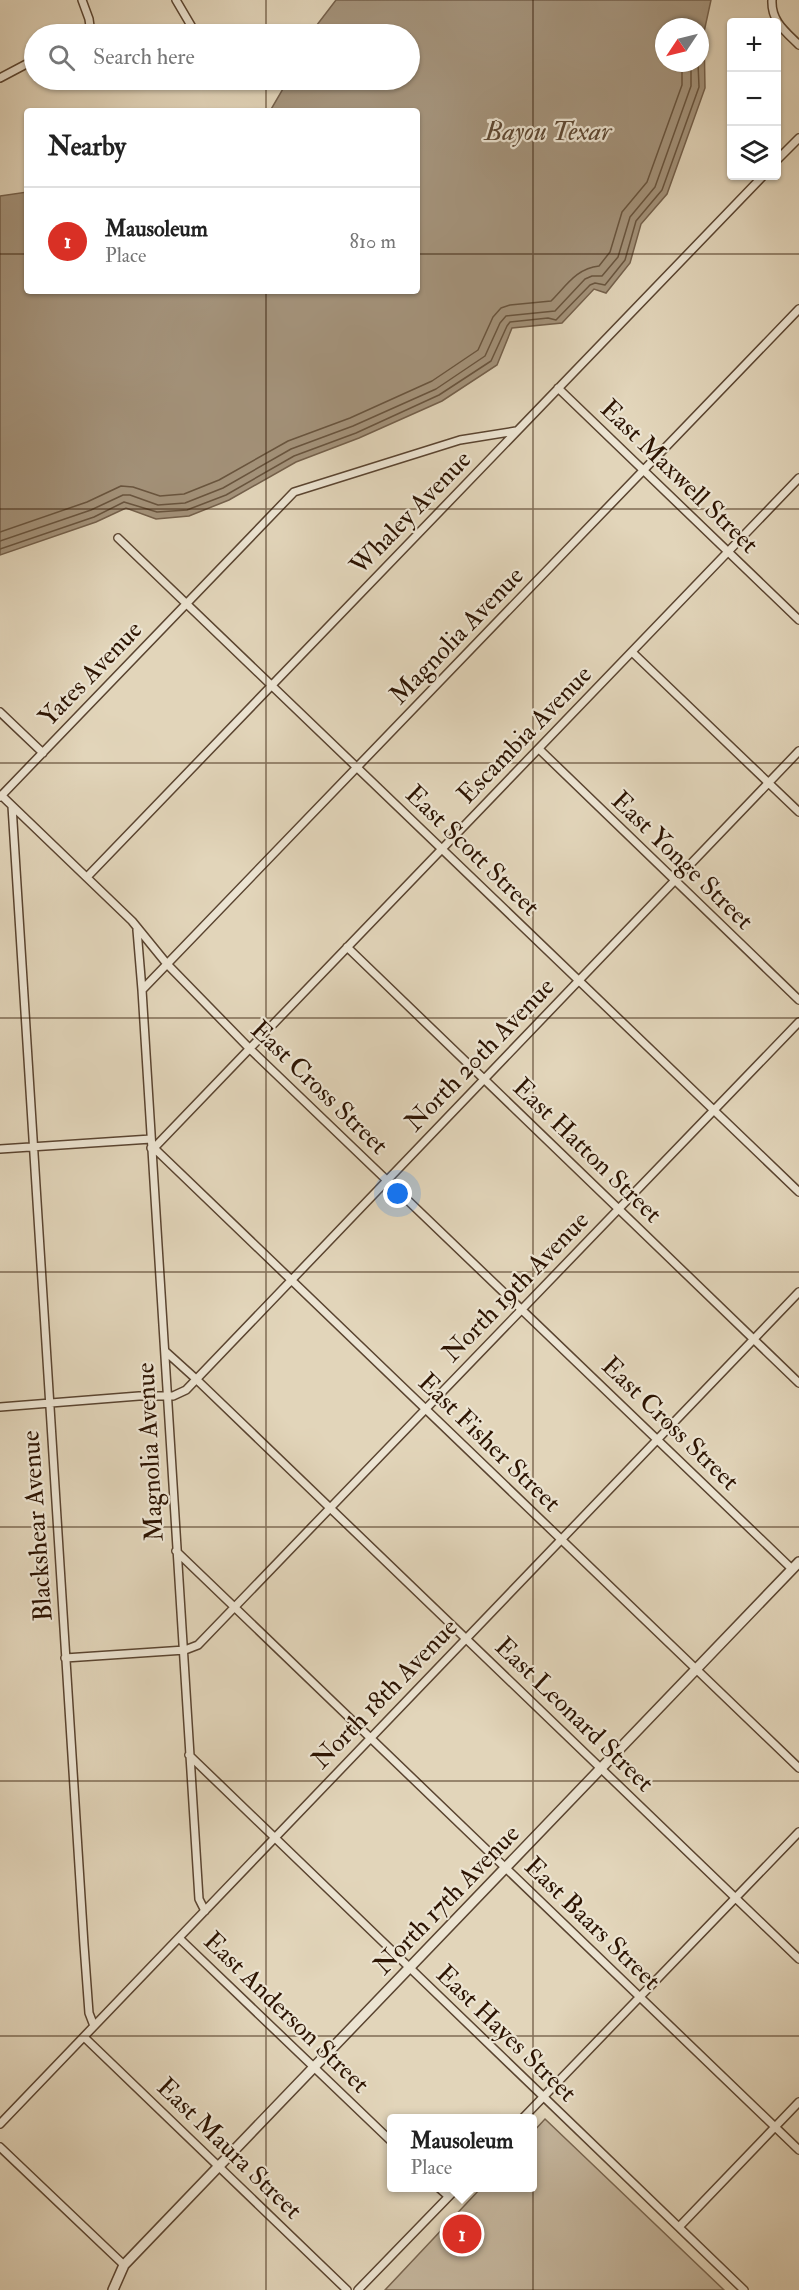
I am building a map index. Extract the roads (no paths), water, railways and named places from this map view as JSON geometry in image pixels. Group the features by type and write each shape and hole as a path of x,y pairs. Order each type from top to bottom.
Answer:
{"street":[{"path":"82,0 90,24"},
{"path":"176,0 189,24"},
{"path":"772,1 774,17 778,24 799,45"},
{"path":"0,78 24,65"},
{"path":"781,158 799,138"},
{"name":"Whaley Avenue","path":"87,877 759,180"},
{"name":"Magnolia Avenue","path":"142,990 799,309"},
{"name":"East Maxwell Street","path":"558,388 799,620"},
{"name":"Yates Avenue","path":"1,796 294,492 460,440 516,431"},
{"name":"Escambia Avenue","path":"153,1148 799,478"},
{"name":"East Scott Street","path":"118,538 799,1192"},
{"path":"632,652 799,812"},
{"path":"0,712 43,753"},
{"name":"East Yonge Street","path":"539,749 799,1000"},
{"name":"North 20th Avenue","path":"0,1407 180,1394 799,751"},
{"name":"East Cross Street","path":"1,796 132,921 167,964 250,1049 657,1439 797,1569"},
{"name":"Blackshear Avenue","path":"12,806 65,1658 89,2013 94,2026"},
{"name":"Magnolia Avenue","path":"132,921 139,935 189,1755 199,1899 205,1911"},
{"name":"East Hatton Street","path":"347,947 799,1383"},
{"name":"North 19th Avenue","path":"183,1650 198,1645 235,1609 799,1022"},
{"path":"0,1149 151,1139"},
{"name":"East Fisher Street","path":"153,1148 799,1768"},
{"name":"North 18th Avenue","path":"0,2124 799,1292"},
{"name":"East Leonard Street","path":"165,1351 799,1959"},
{"name":"East Baars Street","path":"176,1551 799,2150"},
{"name":"North 17th Avenue","path":"113,2290 124,2265 696,1669 797,1569"},
{"path":"65,1658 183,1650"},
{"name":"East Hayes Street","path":"189,1755 744,2290"},
{"path":"527,2114 799,1832"},
{"name":"East Anderson Street","path":"179,1938 387,2137"},
{"name":"East Maura Street","path":"84,2037 347,2290"},
{"path":"679,2227 799,2102"},
{"path":"0,2147 124,2265"},
{"path":"444,2192 448,2196"},
{"path":"358,2290 452,2192"}],"water":[{"name":"Bayou Texar","path":"336,0 711,0 707,18 655,18 655,72 705,72 705,88 667,194 641,224 630,263 606,293 594,289 562,323 512,328 497,365 442,401 359,438 296,462 229,500 189,516 156,519 126,508 96,522 0,555 0,196 24,192 24,294 420,294 420,108 272,108 282,90 420,90 420,24 318,24"}],"place":[{"name":"Mausoleum","path":"462,2234"}]}
